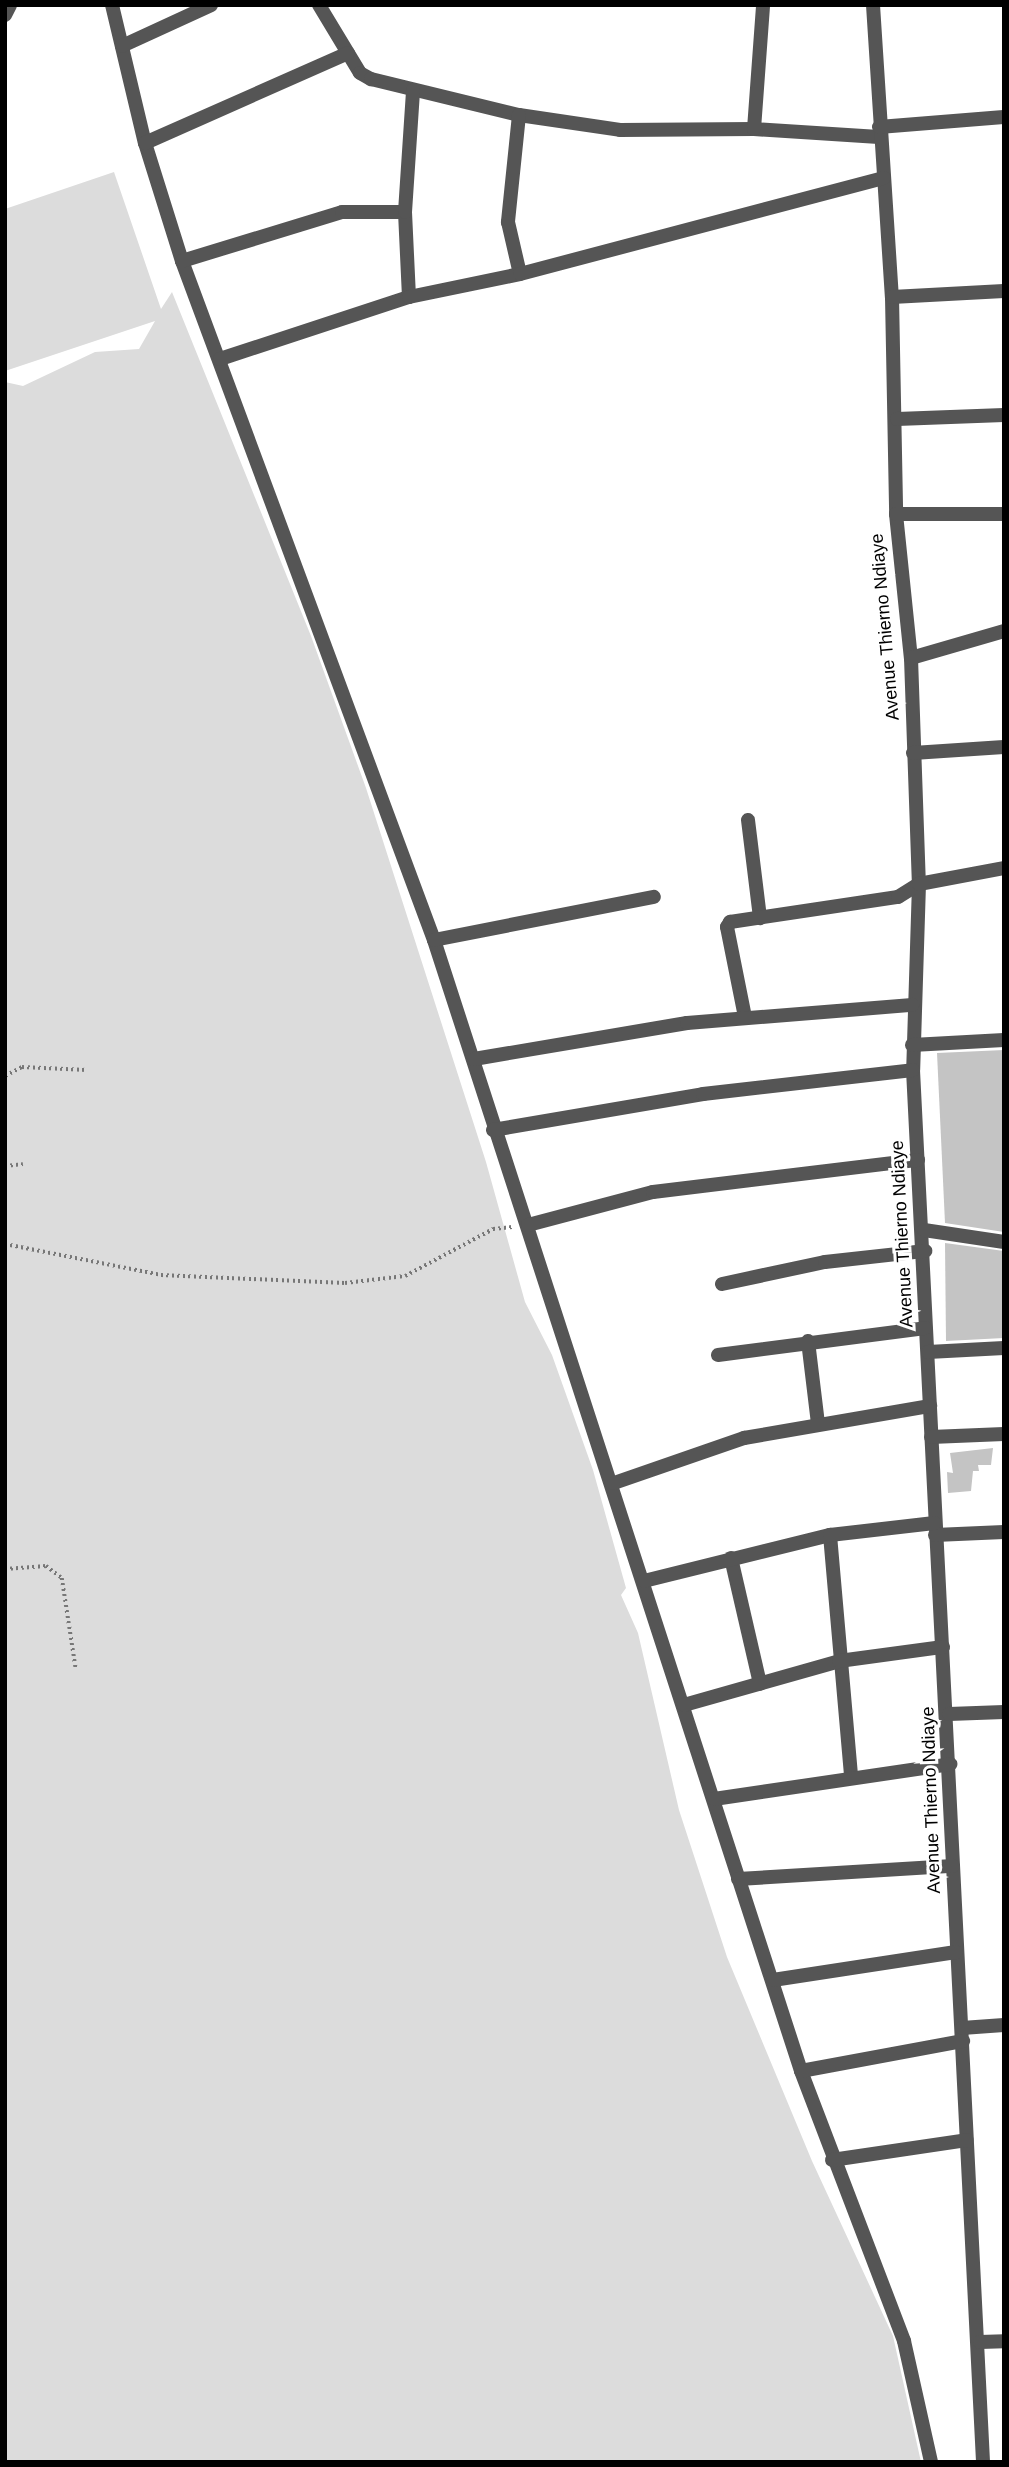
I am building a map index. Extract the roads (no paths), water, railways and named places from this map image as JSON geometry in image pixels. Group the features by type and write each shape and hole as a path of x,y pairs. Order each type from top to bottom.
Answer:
{"street":[{"path":"5,15 10,5"},
{"path":"112,5 145,143 182,261 434,940 474,1059 493,1130 614,1483 801,2071 832,2160 904,2341 931,2462"},
{"path":"122,46 211,5"},
{"path":"319,5 360,73 371,79 519,115 633,131 754,129 879,132 1004,117"},
{"path":"754,129 763,5"},
{"name":"Avenue Thierno Ndiaye","path":"873,5 879,132 892,297 897,419 896,514 911,658 919,884 912,1005 913,1070 924,1230 925,1328 935,1529 949,1714 956,1952 980,2342 984,2462"},
{"path":"145,143 348,53"},
{"path":"410,297 405,212 413,90"},
{"path":"519,115 508,222 520,274"},
{"path":"220,359 410,297 520,274 884,178"},
{"path":"182,261 342,212 405,212"},
{"path":"892,297 1004,291"},
{"path":"897,419 1004,415"},
{"path":"896,514 1004,513"},
{"path":"911,658 1004,631"},
{"path":"913,753 1004,747"},
{"path":"748,820 760,918"},
{"path":"745,1017 727,927 730,922 898,897 919,884 1004,868"},
{"path":"434,940 654,897"},
{"path":"474,1059 745,1017 912,1005"},
{"path":"912,1045 1004,1040"},
{"path":"493,1130 703,1094 913,1070"},
{"path":"527,1225 653,1192 918,1160"},
{"path":"924,1230 1004,1242"},
{"path":"722,1284 825,1262 925,1251"},
{"path":"718,1355 808,1341 925,1328"},
{"path":"808,1341 818,1424"},
{"path":"928,1352 1004,1348"},
{"path":"614,1483 744,1438 930,1406"},
{"path":"931,1437 1004,1434"},
{"path":"644,1581 830,1535 935,1529 1004,1532"},
{"path":"830,1535 851,1776"},
{"path":"731,1558 760,1684"},
{"path":"684,1705 839,1661 943,1647"},
{"path":"949,1714 1004,1712"},
{"path":"714,1799 851,1776 950,1764"},
{"path":"738,1879 953,1866"},
{"path":"773,1980 956,1952"},
{"path":"801,2071 1004,2025"},
{"path":"832,2160 967,2140"},
{"path":"980,2342 1004,2341"}]}
